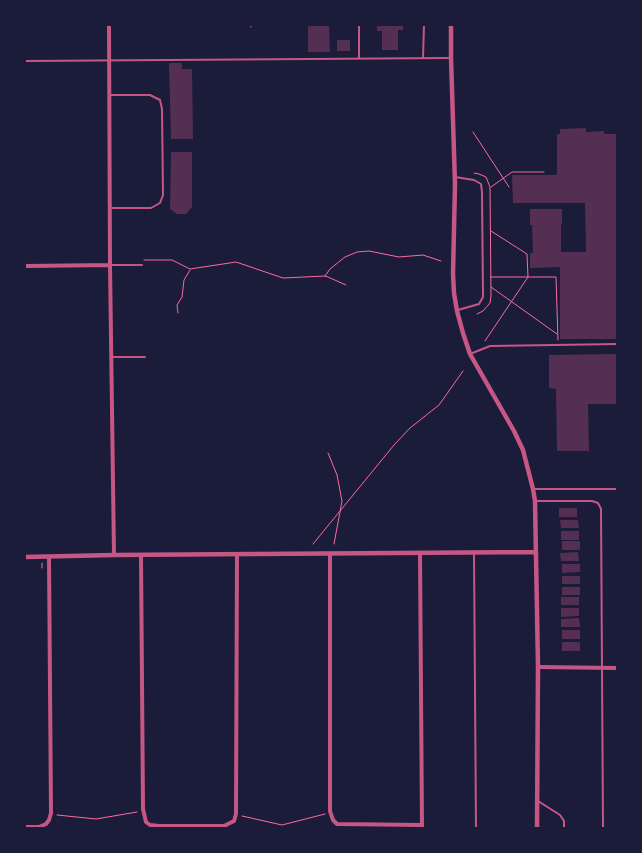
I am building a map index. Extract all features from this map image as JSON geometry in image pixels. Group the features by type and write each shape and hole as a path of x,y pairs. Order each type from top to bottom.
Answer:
{"street":[{"path":"109,25 114,555"},
{"path":"451,25 455,177 454,293 457,311 470,354 514,431 526,461 535,502 538,667 537,828"},
{"path":"25,266 110,265"},
{"path":"25,557 536,552"},
{"path":"330,554 330,811 332,820 337,824 422,826 420,553"},
{"path":"141,555 144,812 146,822 150,825 159,826 224,826 234,821 236,814 237,554"},
{"path":"25,827 39,827 46,824 51,813 49,556"},
{"path":"538,667 617,668"}],"lane":[{"path":"359,25 359,58"},
{"path":"423,58 424,25"},
{"path":"25,61 451,58"},
{"path":"109,96 150,95 160,100 162,109 162,195 160,203 151,208 110,208"},
{"path":"455,177 474,180 481,184 482,192 483,297 478,304 457,311"},
{"path":"110,265 142,265"},
{"path":"470,354 490,346 617,344"},
{"path":"111,358 145,356"},
{"path":"533,489 617,489"},
{"path":"535,502 592,501 598,503 601,509 603,828"},
{"path":"474,553 476,828"},
{"path":"537,801 560,815 564,821 564,828"}],"path":[{"path":"473,132 509,187"},
{"path":"490,187 512,172 544,172"},
{"path":"474,173 486,177 490,187 490,303 483,311 477,314"},
{"path":"485,342 528,277 528,254 490,231"},
{"path":"325,276 330,269 345,257 356,252 369,251 399,257 423,255 441,261"},
{"path":"146,260 172,260 190,269 236,262 283,278 325,276 346,285"},
{"path":"178,314 177,305 182,297 184,280 190,269"},
{"path":"491,277 556,277 559,344"},
{"path":"491,286 558,335"},
{"path":"313,544 410,428 439,405 463,371"},
{"path":"328,453 337,475 342,501 334,544"},
{"path":"236,814 282,825 324,815 330,811"},
{"path":"51,813 59,816 96,819 144,812"}],"building":[{"path":"308,25 329,25 330,52 308,52"},
{"path":"377,25 403,25 403,30 398,30 398,50 382,50 382,31 377,31"},
{"path":"337,40 350,40 350,51 337,51"},
{"path":"169,63 182,63 182,69 192,69 193,139 171,139"},
{"path":"586,128 586,132 604,131 604,134 617,134 617,339 560,339 560,267 530,268 530,253 533,253 530,209 562,209 561,252 586,252 585,203 513,203 512,175 557,175 557,134 560,134 560,129"},
{"path":"171,152 192,152 192,207 186,214 177,214 170,209"},
{"path":"617,354 617,404 588,404 589,451 557,451 556,389 549,388 549,355"},
{"path":"559,508 577,508 577,517 559,517"},
{"path":"560,520 578,520 579,528 561,528"},
{"path":"561,531 579,531 579,540 561,540"},
{"path":"562,541 580,541 580,550 562,550"},
{"path":"578,552 579,561 561,561 560,553"},
{"path":"562,564 580,564 580,572 562,573"},
{"path":"562,576 580,576 580,584 562,584"},
{"path":"562,587 580,587 580,595 562,595"},
{"path":"561,597 579,597 579,605 561,605"},
{"path":"561,608 579,608 579,616 561,617"},
{"path":"579,618 580,627 561,627 561,619"},
{"path":"562,630 580,630 580,639 562,639"},
{"path":"562,642 580,642 580,651 562,651"}]}
